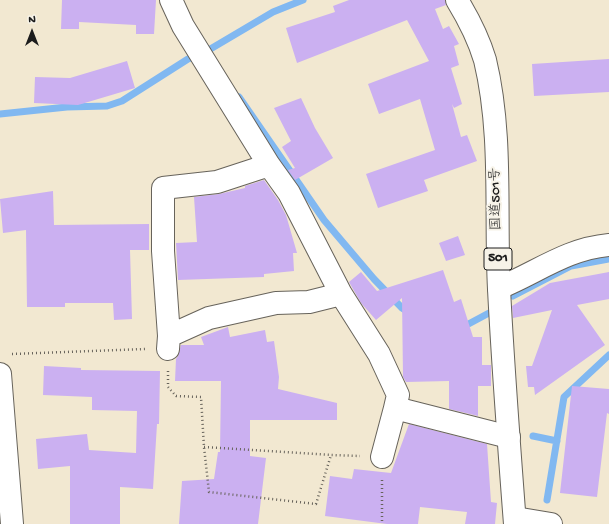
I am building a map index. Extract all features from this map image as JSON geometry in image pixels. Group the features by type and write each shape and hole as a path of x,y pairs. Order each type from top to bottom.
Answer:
{"main road":[{"path":"170,0 183,26 269,166 289,193 342,294 379,354 398,395 382,457"},
{"name":"国道501号","path":"457,0 472,28 484,59 491,95 495,139 499,288 508,437 515,521"},
{"path":"269,166 217,182 163,188 163,251 168,342 209,318 276,303 309,302 342,294"},
{"path":"499,288 521,279 558,258 594,247 609,245"},
{"path":"4,364 12,524"},
{"path":"395,408 508,437"},
{"path":"515,521 551,524"}],"path":[{"path":"4,364 168,342 168,387 176,396 201,397 204,447 209,492 316,504 331,455"},
{"path":"204,447 382,457 382,524"}],"building":[{"path":"62,0 156,0 154,34 136,34 136,25 79,22 79,29 61,29"},
{"path":"349,0 445,0 446,5 435,9 443,29 449,26 459,44 454,46 459,65 451,68 462,104 454,108 452,104 461,137 467,135 477,161 424,180 428,191 378,208 366,174 435,150 420,99 379,114 368,84 429,61 407,20 297,63 286,28 335,12 333,6"},
{"path":"609,59 609,92 534,96 532,64"},
{"path":"127,61 135,88 78,105 34,103 35,77 70,78"},
{"path":"301,98 315,128 333,158 295,180 288,170 295,168 282,147 291,141 274,108"},
{"path":"264,180 278,200 286,215 297,253 293,253 294,271 264,274 264,277 178,280 176,243 197,242 194,197 219,194 245,188 245,186"},
{"path":"53,191 54,225 149,224 149,250 130,250 132,319 114,320 113,303 65,303 65,307 27,307 26,230 3,233 0,199"},
{"path":"458,236 465,255 446,261 439,243"},
{"path":"443,270 454,302 461,299 473,337 482,337 482,365 491,365 491,386 478,386 478,416 449,409 449,381 406,382 403,377 402,298 376,320 361,303 349,282 361,272 377,291"},
{"path":"609,272 609,299 577,305 605,345 535,395 534,387 528,387 526,366 532,366 552,310 513,318 512,306 550,283"},
{"path":"228,327 230,337 265,330 267,342 274,341 279,377 278,389 337,403 337,420 250,420 250,456 266,458 258,524 179,524 182,481 214,479 218,452 220,452 221,381 175,381 176,359 181,345 204,345 201,337"},
{"path":"44,366 81,368 81,370 160,371 159,424 157,424 153,489 120,487 120,524 70,524 70,466 38,469 36,439 87,434 89,450 136,453 137,411 92,410 92,397 43,395"},
{"path":"572,386 609,389 609,414 607,413 597,497 560,493"},
{"path":"409,424 487,444 491,502 497,503 495,524 465,524 467,512 420,507 418,524 387,524 325,516 330,476 352,479 354,469 391,473"}],"waterway":[{"path":"0,114 67,107 107,106 122,101 188,59 207,51 273,12 303,0"},
{"path":"239,97 324,220 374,279 402,308 410,313"},
{"path":"513,296 571,266 609,259"},
{"path":"461,328 489,313"},
{"path":"547,500 564,397 609,355"},
{"path":"533,436 557,441"}]}
